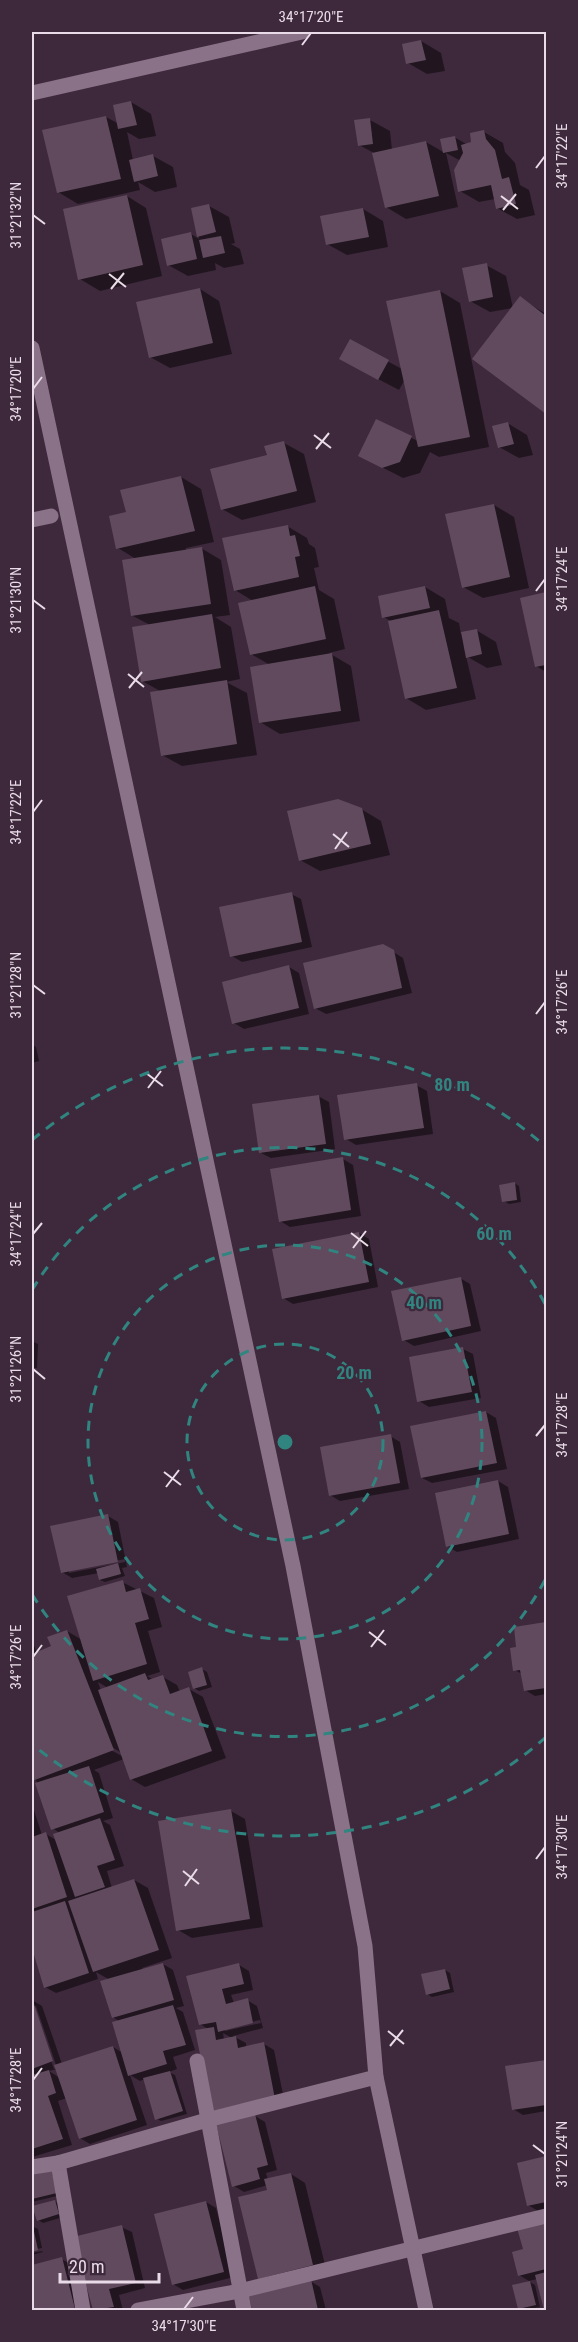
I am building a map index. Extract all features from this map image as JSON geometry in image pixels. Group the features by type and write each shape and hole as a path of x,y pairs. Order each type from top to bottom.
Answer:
{"street":[{"path":"32,93 302,32"},
{"path":"32,348 293,1566 365,1946 376,2077 426,2310"},
{"path":"32,520 51,516"},
{"path":"197,2061 244,2310"},
{"path":"32,2167 58,2163 207,2120 376,2077"},
{"path":"58,2163 83,2310"},
{"path":"138,2310 240,2291 546,2216"}],"building":[{"path":"421,40 426,60 406,64 402,44"},
{"path":"131,101 137,125 118,129 113,105"},
{"path":"106,116 121,179 57,193 42,130"},
{"path":"370,118 373,144 358,146 354,120"},
{"path":"484,130 486,139 495,150 502,179 509,177 516,204 496,209 491,185 458,192 454,170 463,153 461,145 471,142 470,133"},
{"path":"455,136 458,150 443,153 440,139"},
{"path":"426,141 439,196 385,208 372,153"},
{"path":"153,154 158,176 134,182 129,160"},
{"path":"127,195 143,265 78,280 63,209"},
{"path":"209,204 216,232 197,237 191,208"},
{"path":"363,208 369,237 326,245 320,216"},
{"path":"191,232 197,259 167,266 161,239"},
{"path":"221,236 225,253 203,258 199,240"},
{"path":"487,263 493,297 469,302 462,268"},
{"path":"200,288 213,343 149,358 136,302"},
{"path":"440,290 470,437 418,447 386,301"},
{"path":"520,296 546,316 546,414 472,359"},
{"path":"350,339 389,360 378,380 339,359"},
{"path":"376,419 412,436 400,462 382,468 358,456"},
{"path":"508,422 514,444 498,448 492,426"},
{"path":"284,441 297,491 221,510 210,469 267,455 264,446"},
{"path":"181,476 195,531 116,549 109,516 126,512 120,490"},
{"path":"494,504 510,577 462,588 445,514"},
{"path":"288,525 290,536 295,535 300,556 295,557 299,577 234,591 222,538"},
{"path":"202,547 211,604 131,616 122,560"},
{"path":"315,586 326,639 250,655 238,603"},
{"path":"425,586 430,608 382,618 378,596"},
{"path":"546,592 546,665 535,667 520,598"},
{"path":"439,610 457,688 405,699 388,621"},
{"path":"212,614 221,668 141,682 132,627"},
{"path":"477,629 482,654 466,658 461,632"},
{"path":"332,653 341,711 259,723 250,667"},
{"path":"227,680 237,744 161,756 150,692"},
{"path":"338,799 362,808 371,844 299,861 287,811"},
{"path":"292,892 302,942 230,957 219,907"},
{"path":"383,944 394,950 402,988 314,1009 303,963"},
{"path":"289,965 299,1008 232,1024 222,982"},
{"path":"417,1083 424,1128 344,1140 337,1095"},
{"path":"319,1095 326,1144 259,1153 252,1104"},
{"path":"343,1157 351,1210 279,1222 270,1169"},
{"path":"515,1182 517,1200 502,1202 499,1185"},
{"path":"359,1232 369,1282 282,1299 272,1249"},
{"path":"461,1277 471,1326 402,1341 391,1291"},
{"path":"463,1347 472,1392 417,1402 409,1357"},
{"path":"486,1411 497,1463 421,1478 410,1426"},
{"path":"391,1434 400,1483 329,1496 320,1447"},
{"path":"498,1480 509,1534 446,1547 435,1493"},
{"path":"108,1514 118,1562 61,1573 50,1526"},
{"path":"118,1563 121,1574 99,1580 96,1569"},
{"path":"123,1580 126,1592 140,1588 149,1619 135,1623 147,1664 93,1681 67,1596"},
{"path":"546,1622 546,1688 524,1691 520,1670 513,1671 510,1648 516,1647 514,1627"},
{"path":"67,1630 114,1750 32,1781 32,1654 51,1646 47,1637"},
{"path":"202,1667 207,1685 193,1689 188,1672"},
{"path":"145,1673 148,1680 163,1675 170,1694 189,1687 212,1751 130,1780 98,1690"},
{"path":"89,1766 104,1812 51,1830 35,1783"},
{"path":"231,1809 250,1919 176,1931 158,1821"},
{"path":"100,1818 115,1860 97,1866 105,1887 75,1897 53,1834"},
{"path":"46,1832 67,1897 32,1909 32,1837"},
{"path":"134,1879 159,1950 93,1972 68,1901"},
{"path":"65,1901 89,1973 44,1988 32,1948 32,1912"},
{"path":"163,1963 174,2000 112,2018 100,1981"},
{"path":"239,1963 244,1984 222,1989 226,2004 248,1998 253,2023 218,2032 216,2022 199,2025 186,1976"},
{"path":"445,1969 450,1989 426,1995 421,1974"},
{"path":"32,1998 53,2061 32,2069"},
{"path":"173,2005 186,2045 163,2051 167,2064 128,2076 112,2022"},
{"path":"214,2027 216,2040 236,2036 238,2048 264,2042 275,2099 212,2112 195,2030"},
{"path":"113,2046 137,2120 79,2139 54,2065"},
{"path":"546,2060 546,2105 512,2110 505,2066"},
{"path":"49,2070 56,2093 48,2096 63,2139 32,2149 32,2075"},
{"path":"170,2071 183,2111 155,2120 143,2078"},
{"path":"255,2114 268,2165 257,2168 260,2179 232,2187 216,2124"},
{"path":"546,2156 546,2202 527,2206 517,2163"},
{"path":"51,2168 57,2193 32,2199 32,2173"},
{"path":"291,2173 313,2265 258,2279 238,2197 267,2190 264,2179"},
{"path":"55,2200 59,2214 37,2221 32,2206"},
{"path":"206,2201 224,2272 172,2285 154,2214"},
{"path":"546,2220 546,2269 518,2276 512,2252 523,2249 517,2228"},
{"path":"32,2222 38,2250 32,2252"},
{"path":"122,2225 136,2283 109,2289 114,2307 93,2310 73,2237"},
{"path":"62,2257 75,2309 32,2310 32,2265"},
{"path":"546,2272 546,2310 544,2310 535,2275"},
{"path":"311,2279 318,2310 252,2310 248,2293"},
{"path":"530,2281 536,2305 518,2309 512,2285"}]}
